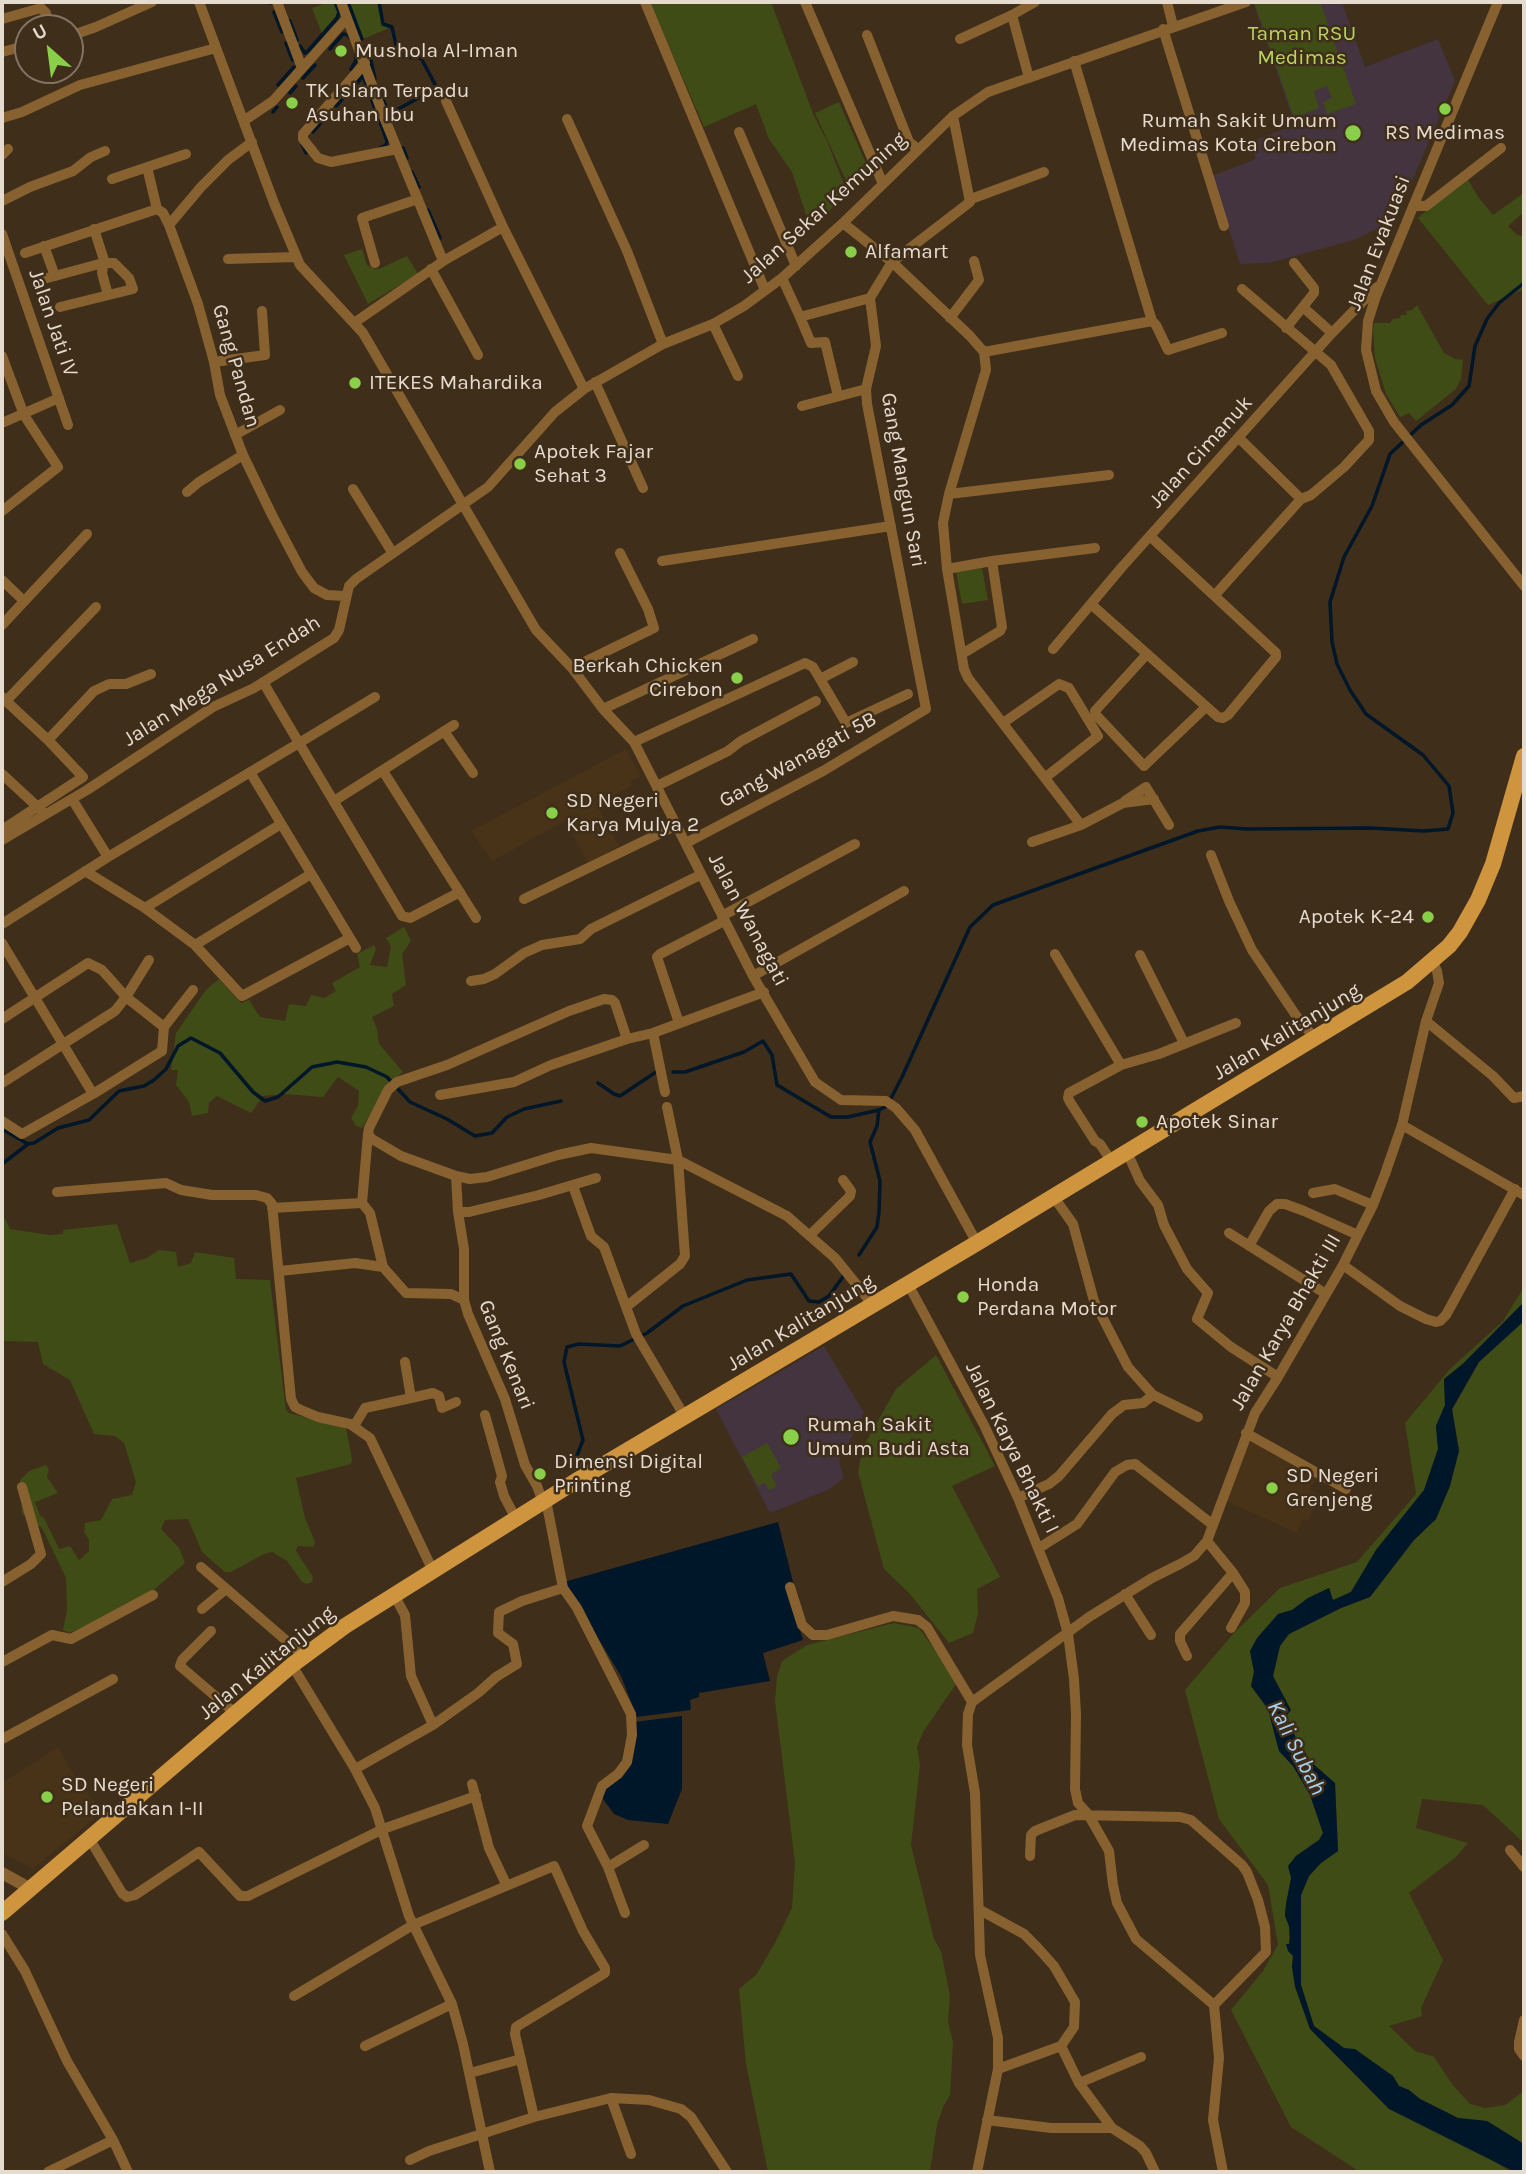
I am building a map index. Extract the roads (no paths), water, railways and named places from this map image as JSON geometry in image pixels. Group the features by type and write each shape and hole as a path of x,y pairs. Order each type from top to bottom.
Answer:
{"main road":[{"name":"Jalan Kalitanjung","path":"2,1913 29,1888 95,1848 235,1713 298,1660 345,1626 545,1501 1315,1039 1392,992 1433,962 1460,932 1486,882 1524,758"}],"street":[{"path":"127,2 130,13"},
{"path":"84,31 152,2"},
{"name":"Jalan Wanagati","path":"199,2 296,257 316,285 363,333 536,631 572,668 603,709 634,742 753,976 815,1082 841,1100 886,1101 896,1108 915,1130 977,1243"},
{"path":"277,2 302,68"},
{"path":"341,2 441,256"},
{"path":"645,2 765,290"},
{"path":"805,2 883,184"},
{"path":"960,39 1035,2"},
{"path":"1167,2 1168,27 1224,226"},
{"name":"Jalan Sekar Kemuning","path":"465,505 488,487 555,412 584,389 663,344 713,324 782,278 953,116 988,92 1246,2"},
{"name":"Jalan Evakuasi","path":"1495,3 1381,283 1368,321 1367,358 1376,391 1402,432 1524,586"},
{"path":"15,14 41,8 46,14"},
{"path":"1012,15 1029,78"},
{"path":"244,120 273,102 347,18"},
{"path":"867,35 909,142 918,149"},
{"path":"2,118 22,112 80,85 216,48"},
{"path":"1074,61 1152,321 1165,349 1223,333"},
{"path":"365,63 303,134 303,139 318,158 331,162 397,149"},
{"path":"446,101 503,227 584,389"},
{"path":"800,317 870,298 892,262 968,205 971,199 953,116"},
{"path":"567,119 627,251 663,344"},
{"path":"739,132 796,266"},
{"path":"170,225 201,187 228,160 252,142"},
{"path":"1412,206 1426,206 1501,148"},
{"path":"2,201 73,170 90,157 105,151"},
{"path":"112,179 186,154"},
{"path":"25,253 157,209 146,167"},
{"path":"971,199 1044,172"},
{"path":"375,263 362,218 418,199"},
{"name":"Gang Pandan","path":"157,209 163,213 170,225 198,304 220,395 243,455 272,515 302,572 314,588 327,595 345,596"},
{"path":"843,223 892,262 984,352 986,370 943,523 947,569 962,654 968,678 1082,825"},
{"path":"354,323 431,269 503,227"},
{"path":"94,229 108,295"},
{"name":"Jalan Jati IV","path":"2,234 68,425"},
{"path":"44,246 55,276"},
{"path":"228,259 296,257"},
{"path":"950,318 979,280 974,261"},
{"path":"40,280 103,263 114,263 129,278 133,289 60,307"},
{"path":"1286,328 1314,293 1314,288 1294,263"},
{"path":"431,269 478,355"},
{"path":"782,278 811,343 825,342 838,396"},
{"name":"Jalan Cimanuk","path":"1053,649 1122,567 1315,351 1381,283"},
{"path":"1215,595 1301,499 1311,495 1344,467 1368,440 1369,431 1331,365 1242,289"},
{"name":"Gang Mangun Sari","path":"870,298 876,346 866,389 867,404 926,709"},
{"path":"1304,308 1332,333"},
{"path":"214,362 265,355 262,311"},
{"path":"984,352 1152,321"},
{"path":"713,324 738,376"},
{"path":"2,356 24,415 58,467 2,511"},
{"path":"594,382 643,488"},
{"path":"802,406 866,389"},
{"path":"2,424 58,398"},
{"path":"235,435 280,410"},
{"path":"1239,438 1301,499"},
{"path":"187,492 243,455"},
{"path":"949,494 1110,475"},
{"path":"354,489 393,552"},
{"path":"345,596 356,579 465,505"},
{"path":"662,561 891,526"},
{"path":"2,625 87,534"},
{"path":"1092,605 1217,717 1228,715 1276,657 1273,648 1151,537"},
{"path":"947,569 1095,548"},
{"path":"572,668 654,628 648,609 620,553"},
{"path":"962,654 1000,631 1002,627 992,561"},
{"path":"2,580 24,601"},
{"name":"Jalan Mega Nusa Endah","path":"2,840 42,811 72,799 213,707 263,682 334,638 339,631 345,596"},
{"path":"2,830 42,811 83,777 83,774 4,699 96,607"},
{"path":"603,709 753,639"},
{"path":"1147,654 1095,711 1144,766 1206,708"},
{"path":"820,679 853,662"},
{"path":"634,742 805,663 813,667 846,723 908,694"},
{"path":"48,740 94,691 109,684 126,684 151,674"},
{"path":"263,682 406,919 460,892"},
{"path":"1003,723 1059,684 1069,688 1098,736 1046,777"},
{"path":"2,924 108,857 375,697"},
{"path":"657,786 728,751 741,741 816,701"},
{"name":"Gang Wanagati 5B","path":"686,842 822,771 926,709"},
{"path":"334,801 454,724"},
{"path":"444,732 473,773"},
{"path":"383,771 476,918"},
{"path":"250,772 356,948"},
{"path":"2,774 42,811"},
{"path":"72,799 108,857"},
{"path":"1032,842 1082,825 1123,803 1154,799 1169,825"},
{"path":"145,908 281,824"},
{"path":"524,899 677,825"},
{"path":"679,1023 657,957 855,844"},
{"path":"1211,855 1252,950 1315,1039"},
{"path":"85,872 145,908 195,945 242,996 350,938"},
{"path":"195,945 312,874"},
{"path":"471,981 495,974 524,953 542,945 580,939 591,929 700,875"},
{"path":"753,976 904,891"},
{"path":"2,943 93,1094"},
{"path":"1055,954 1121,1065"},
{"path":"1140,955 1184,1043"},
{"path":"2,1083 64,1046 115,1011 127,997 149,960"},
{"name":"Jalan Karya Bhakti III","path":"972,1702 1125,1594 1194,1556 1207,1541 1255,1413 1343,1265 1373,1206 1402,1125 1426,1021 1439,983 1433,962"},
{"path":"2,1019 88,963 102,970 127,997 164,1027"},
{"path":"2,1121 22,1134 162,1051 164,1027 193,990"},
{"path":"440,1095 514,1082 551,1065 653,1033 764,992"},
{"path":"280,1271 355,1263 383,1268 370,1213 362,1203 369,1128 392,1086 447,1065 569,1011 604,999 615,1003 627,1039"},
{"path":"1426,1021 1493,1076 1514,1098 1524,1096"},
{"path":"1112,1161 1095,1141 1068,1095 1121,1065 1159,1054 1236,1023"},
{"path":"653,1033 665,1092"},
{"path":"626,1307 685,1259 678,1160 667,1107"},
{"path":"1402,1125 1524,1195"},
{"path":"368,1134 401,1156 470,1179 487,1177 558,1155 591,1148 678,1160 788,1216 835,1258 873,1305"},
{"path":"1127,1152 1140,1181 1158,1205 1161,1219 1187,1269 1208,1293 1197,1315 1198,1319 1231,1347 1278,1377"},
{"path":"456,1176 464,1249 464,1300"},
{"path":"458,1212 481,1209 596,1178"},
{"path":"810,1235 850,1196 851,1191 843,1180"},
{"path":"57,1192 166,1183 181,1190 212,1195 256,1195 267,1198 272,1204 291,1399 295,1406 318,1417 354,1426 370,1438 433,1571"},
{"path":"573,1186 591,1236 604,1247 638,1337 685,1417"},
{"path":"1313,1193 1335,1189 1373,1206"},
{"path":"1343,1265 1399,1306 1426,1319 1440,1321 1451,1307 1515,1189"},
{"path":"1053,1196 1073,1224 1094,1301 1128,1367 1153,1395 1198,1417"},
{"path":"272,1208 362,1203"},
{"path":"1249,1246 1269,1211 1277,1204 1304,1211 1358,1235"},
{"path":"1229,1233 1326,1294"},
{"name":"Gang Kenari","path":"383,1268 406,1293 451,1294 464,1300 505,1399 525,1465 545,1501 562,1588"},
{"name":"Jalan Karya Bhakti I","path":"908,1284 984,1425 1018,1498 1058,1598 1068,1634 1076,1714 1075,1789 1078,1802 1109,1851 1112,1885 1117,1903 1136,1939 1214,2005"},
{"path":"405,1362 411,1398"},
{"path":"354,1426 365,1408 433,1393 439,1396 442,1408 456,1402"},
{"path":"1018,1498 1059,1476 1124,1405 1143,1403 1153,1395"},
{"path":"485,1415 502,1476 500,1482 504,1496 516,1519"},
{"path":"1246,1433 1346,1489"},
{"path":"1039,1548 1077,1524 1115,1472 1127,1465 1135,1464 1213,1525"},
{"path":"2,1582 31,1564 41,1554 22,1487"},
{"path":"1207,1541 1233,1573 1246,1597 1231,1628"},
{"path":"201,1567 298,1660 355,1769 383,1829 398,1886 412,1925 452,2004 470,2073 490,2172"},
{"path":"1187,1656 1180,1641 1181,1634 1233,1573"},
{"path":"790,1587 802,1625 813,1635 827,1634 893,1616 918,1620 927,1627 972,1702 968,1714 967,1745 975,1793 980,1955 998,2038 998,2069 977,2172"},
{"path":"355,1769 433,1725 478,1693 496,1676 517,1664 513,1644 498,1633 499,1612 562,1588 577,1608 631,1714 632,1735 627,1762 618,1774 599,1790 587,1826 608,1867 625,1913"},
{"path":"202,1609 226,1589"},
{"path":"1125,1594 1151,1635"},
{"path":"2,1662 52,1635 71,1639 153,1595"},
{"path":"394,1595 405,1615 411,1676 433,1725"},
{"path":"211,1631 182,1660 180,1666 235,1713"},
{"path":"2,1740 113,1679"},
{"path":"472,1784 489,1848 506,1884"},
{"path":"95,1848 122,1893 127,1896 135,1895 199,1852 240,1896 248,1896 383,1829 476,1796"},
{"path":"1030,1856 1031,1835 1035,1831 1075,1815 1180,1816 1191,1820 1247,1872 1265,1927 1266,1951 1214,2005 1219,2058 1213,2120 1223,2172"},
{"path":"608,1867 644,1845"},
{"path":"1510,1850 1524,1867"},
{"path":"294,1996 412,1925 554,1866 583,1931 605,1968 605,1973 516,2027 515,2034 534,2117"},
{"path":"2,1873 29,1888"},
{"path":"980,1910 1024,1934 1054,1966 1071,1992 1076,2015 1074,2026 1061,2046 998,2069"},
{"path":"2,1934 25,1971 67,2061 113,2140 128,2172"},
{"path":"365,2046 452,2004"},
{"path":"1524,2020 1519,2042 1524,2056"},
{"path":"1061,2046 1079,2083 1112,2128 1140,2146 1155,2172"},
{"path":"1079,2083 1142,2057"},
{"path":"470,2073 521,2059"},
{"path":"611,2098 631,2154"},
{"path":"410,2160 429,2151 534,2117 611,2098 649,2100 681,2109 691,2117 727,2172"},
{"path":"987,2120 1051,2128 1112,2128"},
{"path":"48,2172 113,2140"}],"water":[{"name":"Kali Subah","path":"1524,1302 1524,1321 1479,1362 1452,1409 1459,1451 1450,1486 1436,1519 1414,1540 1370,1597 1289,1634 1280,1646 1273,1676 1291,1710 1286,1716 1297,1740 1312,1763 1335,1783 1338,1851 1309,1876 1301,1895 1301,1985 1314,2026 1344,2048 1355,2049 1393,2076 1399,2086 1420,2099 1458,2118 1487,2121 1524,2144 1524,2172 1515,2172 1389,2109 1310,2029 1295,1987 1293,1956 1286,1944 1289,1944 1290,1938 1285,1916 1291,1878 1288,1866 1296,1856 1319,1840 1323,1833 1310,1795 1293,1766 1279,1751 1268,1709 1251,1686 1254,1672 1250,1651 1257,1638 1278,1614 1292,1610 1308,1598 1329,1588 1333,1600 1351,1592 1376,1550 1424,1490 1438,1449 1436,1426 1445,1405 1444,1379 1463,1364"},
{"path":"778,1522 794,1586 787,1589 803,1640 763,1653 770,1681 699,1693 699,1697 690,1700 690,1710 637,1717 621,1676 564,1582"},
{"path":"682,1716 682,1789 668,1824 628,1820 614,1814 600,1795 621,1774 634,1722"}],"waterway":[{"path":"300,46 305,53 308,51 337,18 339,12 335,2"},
{"path":"348,2 362,39"},
{"path":"379,2 383,24 392,27 397,50 404,57 421,58 437,88 389,114 379,90"},
{"path":"274,12 282,32"},
{"path":"290,21 297,40"},
{"path":"330,49 343,34 350,38"},
{"path":"286,43 291,56"},
{"path":"365,47 368,54"},
{"path":"351,69 356,55"},
{"path":"371,61 375,79"},
{"path":"303,78 315,65"},
{"path":"278,85 294,67"},
{"path":"351,90 363,76 387,141 386,145 380,148"},
{"path":"290,93 296,86"},
{"path":"336,106 346,95"},
{"path":"273,112 277,107"},
{"path":"313,132 329,113"},
{"path":"302,144 306,153"},
{"path":"403,148 407,158"},
{"path":"412,172 419,187"},
{"path":"428,210 440,238"},
{"path":"673,1072 685,1072 744,1052 763,1041 772,1055 777,1085 831,1117 848,1117 879,1110 887,1106 902,1077 970,927 993,905 1198,831 1220,827 1424,831 1448,829 1453,813 1449,786 1423,755 1366,714 1350,690 1337,664 1332,642 1330,602 1344,557 1372,506 1390,454 1421,425 1452,405 1469,386 1475,346 1487,319 1499,303 1524,283"},
{"path":"2,1129 28,1144 58,1128 89,1120 119,1091 144,1086 154,1080 166,1069 178,1046 191,1038 220,1053 253,1092 265,1101 278,1097 312,1067 337,1062 366,1067 387,1077 410,1102 475,1136 492,1133 507,1117 524,1109 561,1101"},
{"path":"598,1083 620,1096 656,1072"},
{"path":"859,1255 877,1227 880,1181 870,1142 877,1126 879,1110"},
{"path":"2,1164 28,1144"},
{"path":"577,1467 576,1458 583,1440 564,1362 567,1347 579,1344 620,1346 647,1333 683,1306 747,1280 791,1274 809,1301 819,1302 829,1296 845,1274"}],"place":[{"name":"Mushola Al-Iman","path":"341,51"},
{"name":"TK Islam Terpadu Asuhan Ibu","path":"292,103"},
{"name":"RS Medimas","path":"1445,109"},
{"name":"Rumah Sakit Umum Medimas Kota Cirebon","path":"1353,133"},
{"name":"Alfamart","path":"851,252"},
{"name":"ITEKES Mahardika","path":"355,383"},
{"name":"Apotek Fajar Sehat 3","path":"520,464"},
{"name":"Berkah Chicken Cirebon","path":"737,678"},
{"name":"SD Negeri Karya Mulya 2","path":"552,813"},
{"name":"Apotek K-24","path":"1428,917"},
{"name":"Apotek Sinar","path":"1142,1122"},
{"name":"Honda Perdana Motor","path":"963,1297"},
{"name":"Rumah Sakit Umum Budi Asta","path":"791,1437"},
{"name":"Dimensi Digital Printing","path":"540,1474"},
{"name":"SD Negeri Grenjeng","path":"1272,1488"},
{"name":"SD Negeri Pelandakan I-II","path":"47,1797"}],"park label":[{"name":"Taman RSU Medimas","path":"1302,46"}]}
